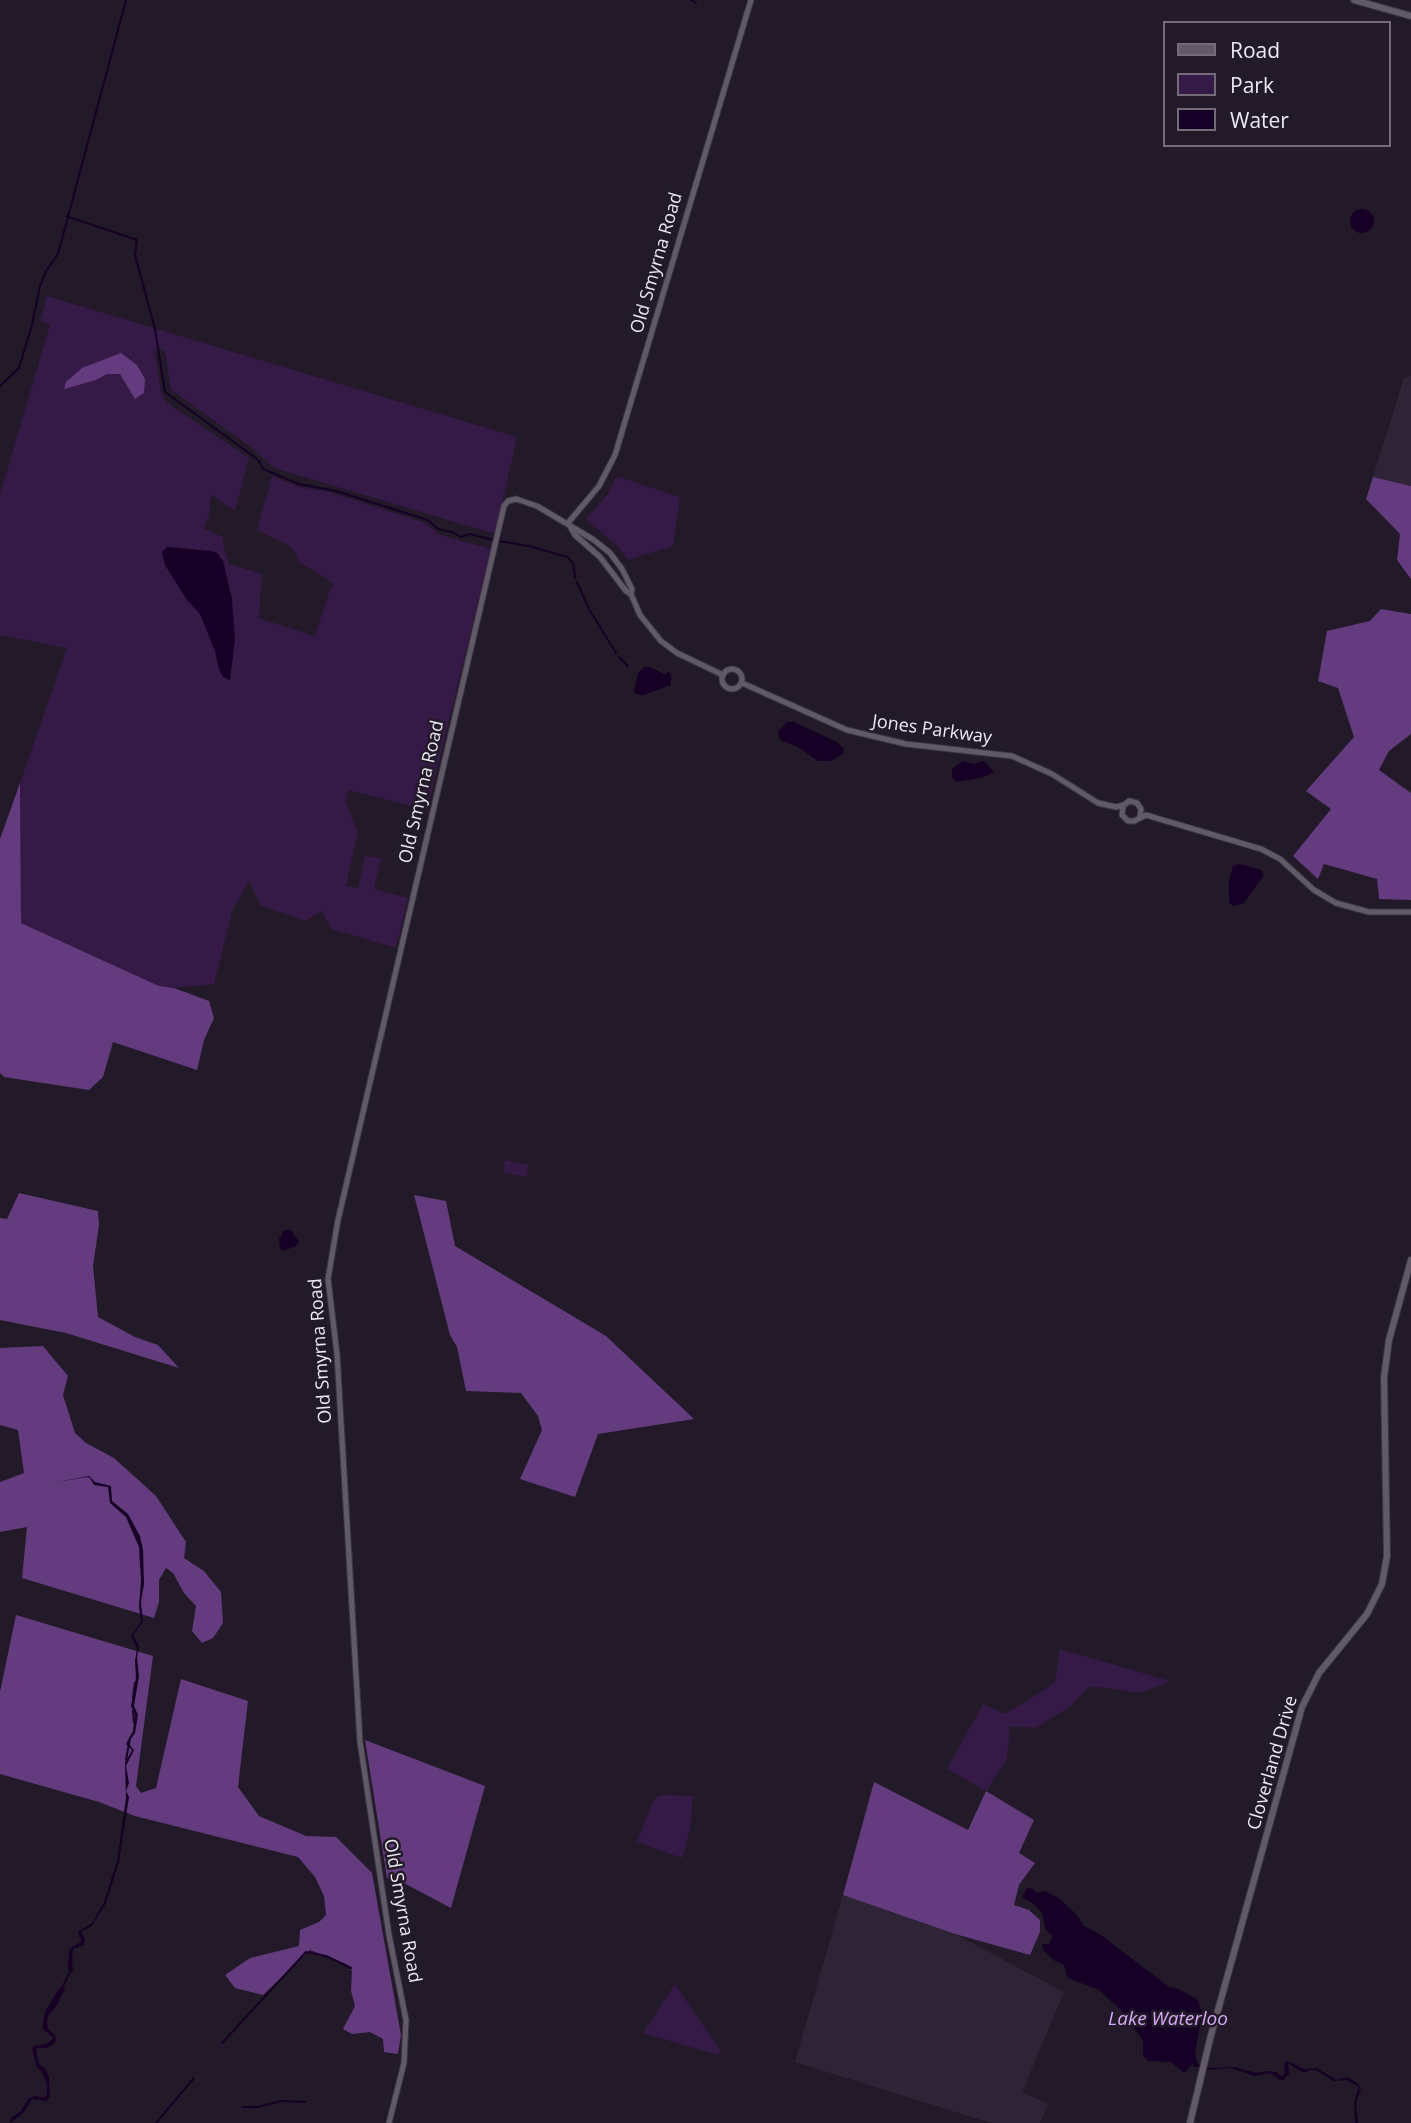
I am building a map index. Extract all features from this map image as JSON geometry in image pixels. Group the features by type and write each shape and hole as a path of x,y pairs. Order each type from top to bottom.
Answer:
{"main road":[{"path":"1354,0 1411,16"},
{"name":"Cloverland Drive","path":"1190,2123 1302,1707 1322,1668 1373,1605 1384,1578 1387,1556 1384,1377 1389,1340 1411,1260"}],"street":[{"name":"Old Smyrna Road","path":"390,2123 404,2063 407,2024 389,1935 360,1742 336,1342 328,1279 338,1220 504,506 508,501 516,499 543,508 568,523 599,486 616,454 751,0"},
{"path":"568,523 575,535 600,557 626,592 631,594"},
{"path":"568,523 586,533 610,553 627,578 632,589 631,594 647,625 661,641 677,653 723,675"},
{"path":"730,668 737,670 742,674 741,683 736,688 727,687 723,682 723,675 730,668"},
{"name":"Jones Parkway","path":"741,683 832,725 859,733 915,745 996,753 1026,761 1090,799 1120,808"},
{"path":"1143,816 1142,809 1135,801 1129,801 1120,808 1128,821 1135,821 1143,816 1266,851 1280,859 1314,890 1339,904 1369,912 1411,912"}],"shaded area":[{"path":"121,353 137,365 145,379 144,393 135,399 120,374 107,374 64,389 66,382 82,368"},
{"path":"1411,376 1411,486 1373,477 1404,378"},
{"path":"1373,477 1411,486 1411,579 1397,560 1400,534 1366,499"},
{"path":"1381,609 1411,614 1411,734 1389,751 1379,770 1411,793 1411,900 1379,899 1377,879 1324,864 1318,879 1293,856 1331,809 1306,791 1354,737 1338,688 1318,681 1327,631 1370,621"},
{"path":"20,783 21,923 159,986 174,988 209,1001 214,1018 204,1040 197,1070 113,1042 103,1077 89,1090 4,1077 0,1073 0,839"},
{"path":"19,1193 98,1211 99,1225 93,1266 98,1317 135,1337 158,1345 179,1368 66,1333 0,1320 0,1218 7,1219"},
{"path":"414,1195 446,1201 455,1246 606,1336 694,1419 598,1434 575,1497 520,1479 542,1430 538,1416 521,1393 466,1391 457,1347 450,1335"},
{"path":"43,1346 68,1376 63,1395 75,1433 86,1443 114,1458 156,1496 186,1542 184,1558 204,1571 221,1592 223,1623 213,1638 202,1643 192,1631 196,1606 184,1593 173,1573 166,1568 159,1580 159,1602 154,1618 22,1578 27,1527 0,1532 0,1482 24,1473 18,1430 0,1425 0,1348"},
{"path":"16,1615 153,1656 136,1786 141,1793 156,1788 181,1679 248,1701 238,1787 259,1816 306,1836 336,1837 372,1873 401,2035 398,2054 384,2052 383,2039 370,2032 352,2034 343,2029 355,2006 351,1991 352,1971 346,1964 310,1950 263,1995 235,1988 225,1975 250,1958 299,1946 300,1930 319,1922 326,1915 324,1896 315,1877 298,1857 135,1816 99,1802 0,1774 0,1692"},
{"path":"365,1740 485,1786 451,1908 400,1881 387,1878"},
{"path":"874,1782 968,1830 986,1791 1034,1820 1019,1853 1035,1863 1019,1885 1014,1905 1029,1910 1040,1920 1040,1932 1030,1955 955,1934 843,1895"},
{"path":"843,1895 955,1934 1064,1992 1022,2092 1048,2104 1040,2123 991,2123 795,2062"}],"green space":[{"path":"47,296 517,437 495,534 274,468 252,448 174,392 171,389 165,351 160,348 154,351 162,395 166,402 249,458 235,511 211,495 204,529 223,537 229,564 262,574 259,618 315,636 334,584 299,562 296,553 288,545 257,530 272,476 299,487 329,492 426,523 438,534 491,549 427,810 348,790 345,801 358,831 346,886 358,888 365,856 381,858 374,889 408,898 396,948 331,929 322,911 306,921 261,906 249,881 232,911 214,984 174,988 159,986 21,923 20,783 67,648 0,635 0,494 50,325 40,321"},
{"path":"617,476 680,497 673,546 628,560 618,547 586,519 607,495"},
{"path":"505,1160 529,1165 526,1177 503,1172"},
{"path":"1060,1649 1170,1681 1140,1693 1090,1686 1071,1706 1036,1728 1010,1726 1007,1759 986,1791 947,1769 983,1704 1005,1714 1055,1683"},
{"path":"658,1796 693,1796 690,1830 682,1858 637,1842 652,1803"},
{"path":"675,1984 721,2052 717,2055 643,2033"}],"water":[{"path":"1362,209 1371,212 1374,221 1371,230 1362,233 1353,230 1350,221 1353,212"},
{"path":"167,547 211,551 217,553 223,561 232,599 235,639 230,680 223,677 219,669 200,614 187,600 165,565 162,552"},
{"path":"644,667 666,675 668,671 671,674 671,685 644,695 635,694 638,673"},
{"path":"786,722 794,722 837,742 844,749 843,754 831,761 818,761 798,747 780,740 778,732"},
{"path":"962,761 974,764 984,761 994,772 981,778 956,782 952,778 952,769"},
{"path":"1240,864 1262,870 1264,875 1244,903 1234,906 1229,903 1229,880 1233,866"},
{"path":"284,1230 291,1230 299,1242 283,1251 280,1249 279,1239"},
{"path":"89,1476 95,1482 111,1486 112,1501 128,1514 140,1536 143,1550 143,1622 133,1635 139,1646 139,1676 134,1706 138,1715 135,1733 128,1743 134,1750 126,1766 129,1783 126,1791 129,1797 119,1862 106,1903 92,1926 81,1932 85,1939 84,1945 73,1949 74,1971 68,1967 69,1951 82,1942 78,1932 92,1923 104,1902 117,1861 126,1798 125,1763 132,1750 126,1744 133,1731 135,1715 131,1706 137,1649 131,1636 141,1621 139,1547 126,1517 110,1503 108,1487 94,1485 87,1477 52,1483"},
{"name":"Lake Waterloo","path":"1027,1888 1037,1893 1045,1891 1060,1899 1084,1926 1101,1935 1169,1987 1179,1989 1198,2000 1202,2013 1195,2054 1198,2064 1210,2068 1235,2067 1256,2073 1277,2072 1282,2077 1287,2061 1304,2069 1317,2068 1336,2080 1347,2077 1361,2088 1356,2104 1358,2123 1355,2123 1354,2102 1359,2087 1347,2080 1334,2081 1316,2070 1304,2073 1288,2063 1289,2074 1282,2081 1270,2073 1255,2076 1230,2068 1207,2070 1193,2064 1184,2073 1171,2062 1148,2061 1143,2056 1143,2041 1123,2012 1099,1990 1068,1978 1063,1964 1055,1961 1043,1950 1042,1944 1049,1944 1053,1936 1046,1930 1042,1913 1022,1897"},
{"path":"59,1988 65,1989 47,2021 48,2029 55,2035 56,2040 46,2048 36,2050 39,2064 46,2069 49,2078 50,2097 46,2101 32,2099 23,2113 10,2123 11,2118 21,2111 29,2098 44,2098 47,2095 47,2084 37,2067 32,2049 54,2038 43,2029 43,2022 45,2012"}],"waterway":[{"path":"0,386 19,368 40,286 46,271 58,254 126,0"},
{"path":"691,0 696,3"},
{"path":"66,216 137,240 135,255 155,329 165,392 253,456 263,469 299,484 336,491 428,520 438,529 461,537 470,534 493,540"},
{"path":"499,541 567,557 573,563 575,578"},
{"path":"577,582 589,609 616,653"},
{"path":"619,657 628,666"},
{"path":"133,1698 135,1683"},
{"path":"133,1711 134,1723"},
{"path":"126,1760 130,1738"},
{"path":"72,1948 83,1939"},
{"path":"222,2043 306,1952 326,1956 351,1968"},
{"path":"61,1990 71,1970"},
{"path":"156,2123 194,2078"},
{"path":"242,2107 258,2107 281,2101 305,2102"}]}
